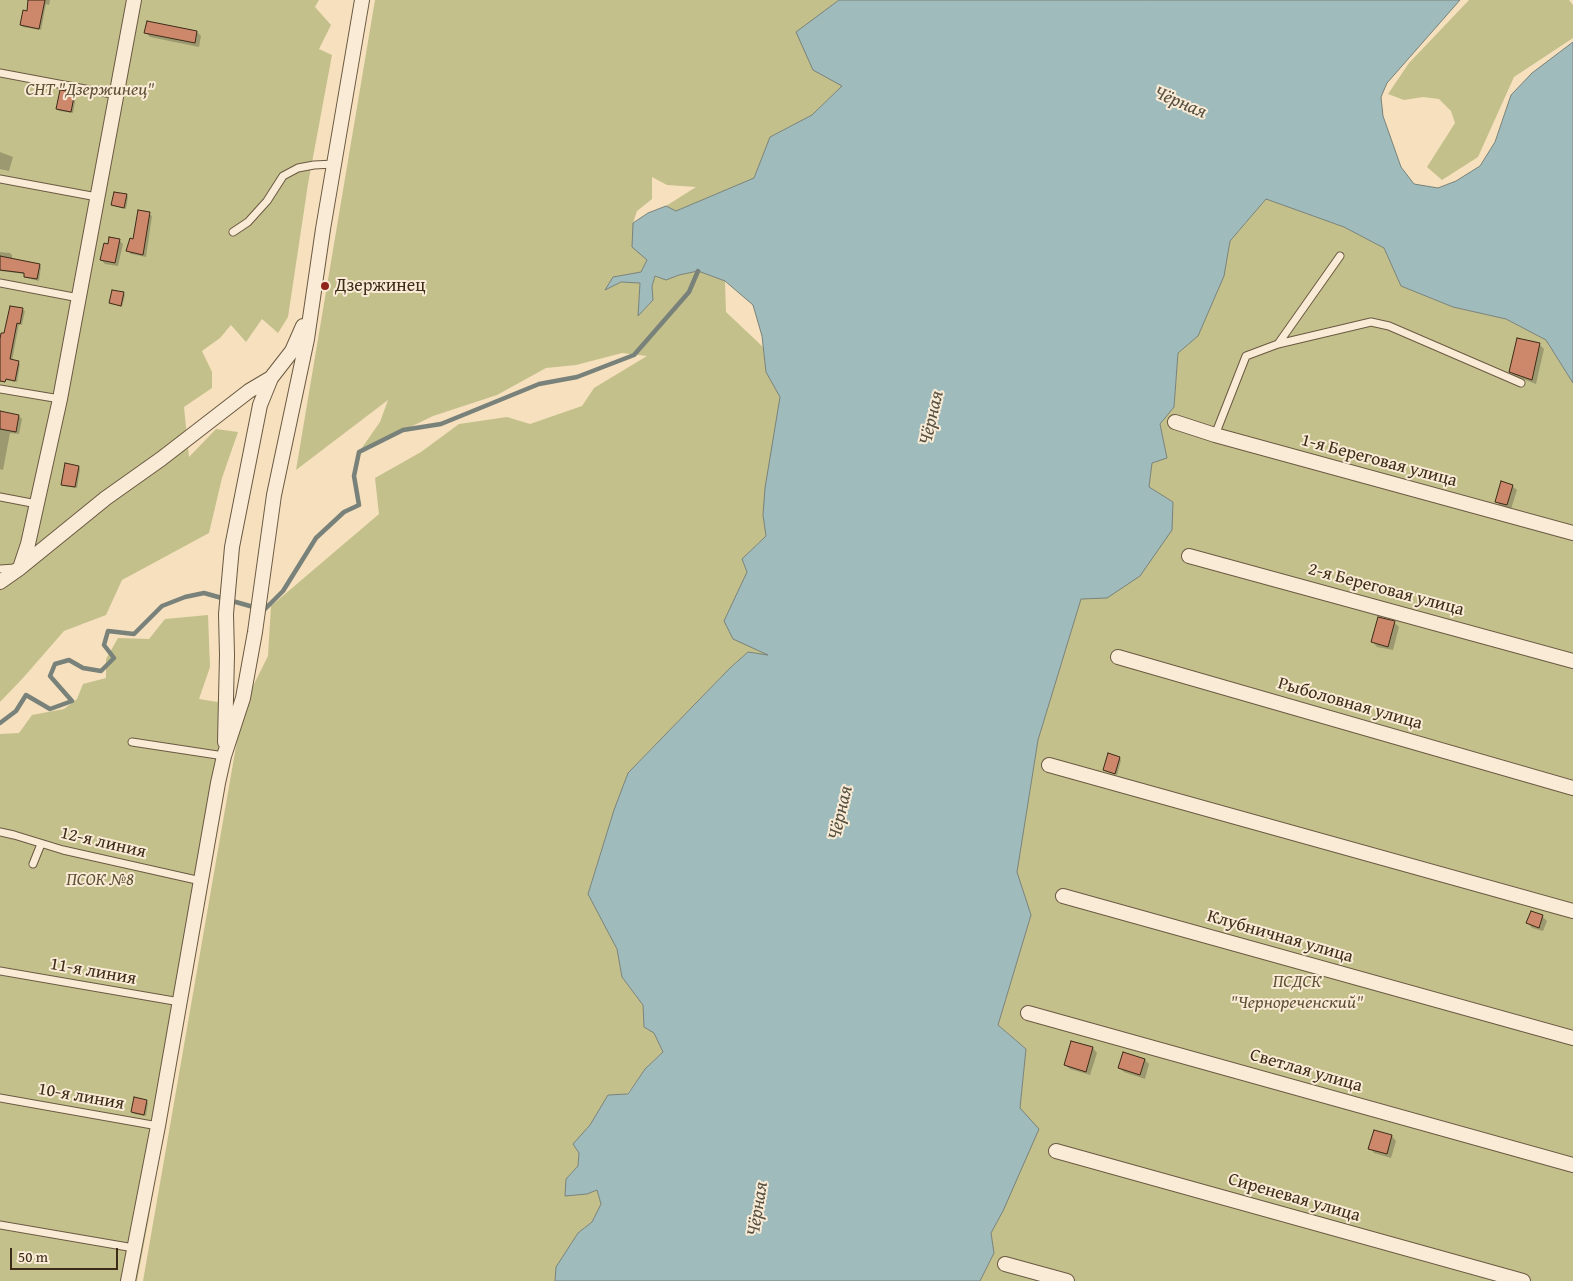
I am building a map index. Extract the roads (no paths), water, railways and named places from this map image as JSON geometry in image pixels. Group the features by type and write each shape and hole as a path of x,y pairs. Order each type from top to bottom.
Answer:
{"street":[{"path":"20,568 28,544 60,400 134,0"},
{"path":"128,1281 158,1126 224,756 243,698 255,632 274,495 307,338 362,0"},
{"path":"224,756 227,656 226,614 229,568 260,404 271,378 292,351 311,305"},
{"path":"0,582 106,498 249,391 271,378"},
{"name":"1-я Береговая улица","path":"1175,422 1215,435 1573,534"},
{"name":"2-я Береговая улица","path":"1189,556 1573,661"},
{"name":"Рыболовная улица","path":"1118,657 1573,788"},
{"path":"1049,765 1573,910"},
{"name":"Клубничная улица","path":"1063,896 1573,1038"},
{"name":"Светлая улица","path":"1028,1012 1573,1165"},
{"name":"Сиреневая улица","path":"1056,1151 1523,1281"},
{"path":"1005,1264 1068,1281"}],"lane":[{"path":"0,73 117,94"},
{"path":"233,232 248,222 267,201 283,176 298,168 314,164 334,164"},
{"path":"0,179 97,197"},
{"path":"1278,344 1340,256"},
{"path":"0,283 78,298"},
{"path":"1215,435 1246,356 1278,344 1371,322 1389,326 1521,383"},
{"path":"0,389 60,400"},
{"path":"0,497 37,504"},
{"path":"0,569 20,568"},
{"path":"132,742 224,756"},
{"name":"12-я линия","path":"0,832 14,834 41,844 72,852 201,881"},
{"path":"33,864 41,844"},
{"name":"11-я линия","path":"0,971 180,1002"},
{"name":"10-я линия","path":"0,1098 158,1126"},
{"path":"0,1224 134,1248"}],"water":[{"name":"Чёрная","path":"839,0 1460,0 1387,83 1381,97 1383,116 1401,167 1414,184 1438,188 1456,181 1480,166 1495,142 1511,95 1532,73 1573,42 1573,383 1546,340 1506,319 1453,307 1401,286 1384,248 1344,227 1266,199 1230,241 1224,276 1198,336 1178,353 1174,407 1160,424 1167,458 1152,463 1149,487 1173,502 1172,530 1140,576 1107,598 1081,599 1038,740 1017,872 1031,915 998,1025 1026,1049 1020,1108 1039,1129 1003,1211 991,1233 994,1253 980,1281 555,1281 556,1267 578,1233 592,1222 601,1204 597,1190 587,1194 565,1196 566,1179 578,1166 579,1153 573,1144 590,1125 608,1095 628,1094 645,1069 663,1052 654,1033 644,1027 643,1005 622,977 617,949 588,894 614,810 628,773 730,668 748,652 768,655 733,639 724,621 747,572 742,559 766,536 763,515 765,488 780,397 766,372 762,336 753,305 725,281 698,271 666,280 655,276 652,286 653,300 638,316 640,283 621,282 605,290 613,277 641,272 647,260 632,247 633,223 648,213 666,206 676,211 754,178 770,137 812,115 842,86 813,70 796,32"}],"waterway":[{"path":"0,723 16,711 26,695 50,709 72,701 50,676 55,664 69,660 83,668 101,671 114,658 104,645 108,631 134,634 162,606 185,597 204,593 264,610 283,591 316,538 344,512 359,505 354,476 359,452 403,430 441,424 539,384 577,377 634,355 689,292 698,271"}],"place":[{"name":"Дзержинец","path":"325,286"}],"park label":[{"name":"СНТ \"Дзержинец\"","path":"90,90"},
{"name":"ПСОК №8","path":"100,880"},
{"name":"ПСДСК \"Чернореченский\"","path":"1297,992"}]}
